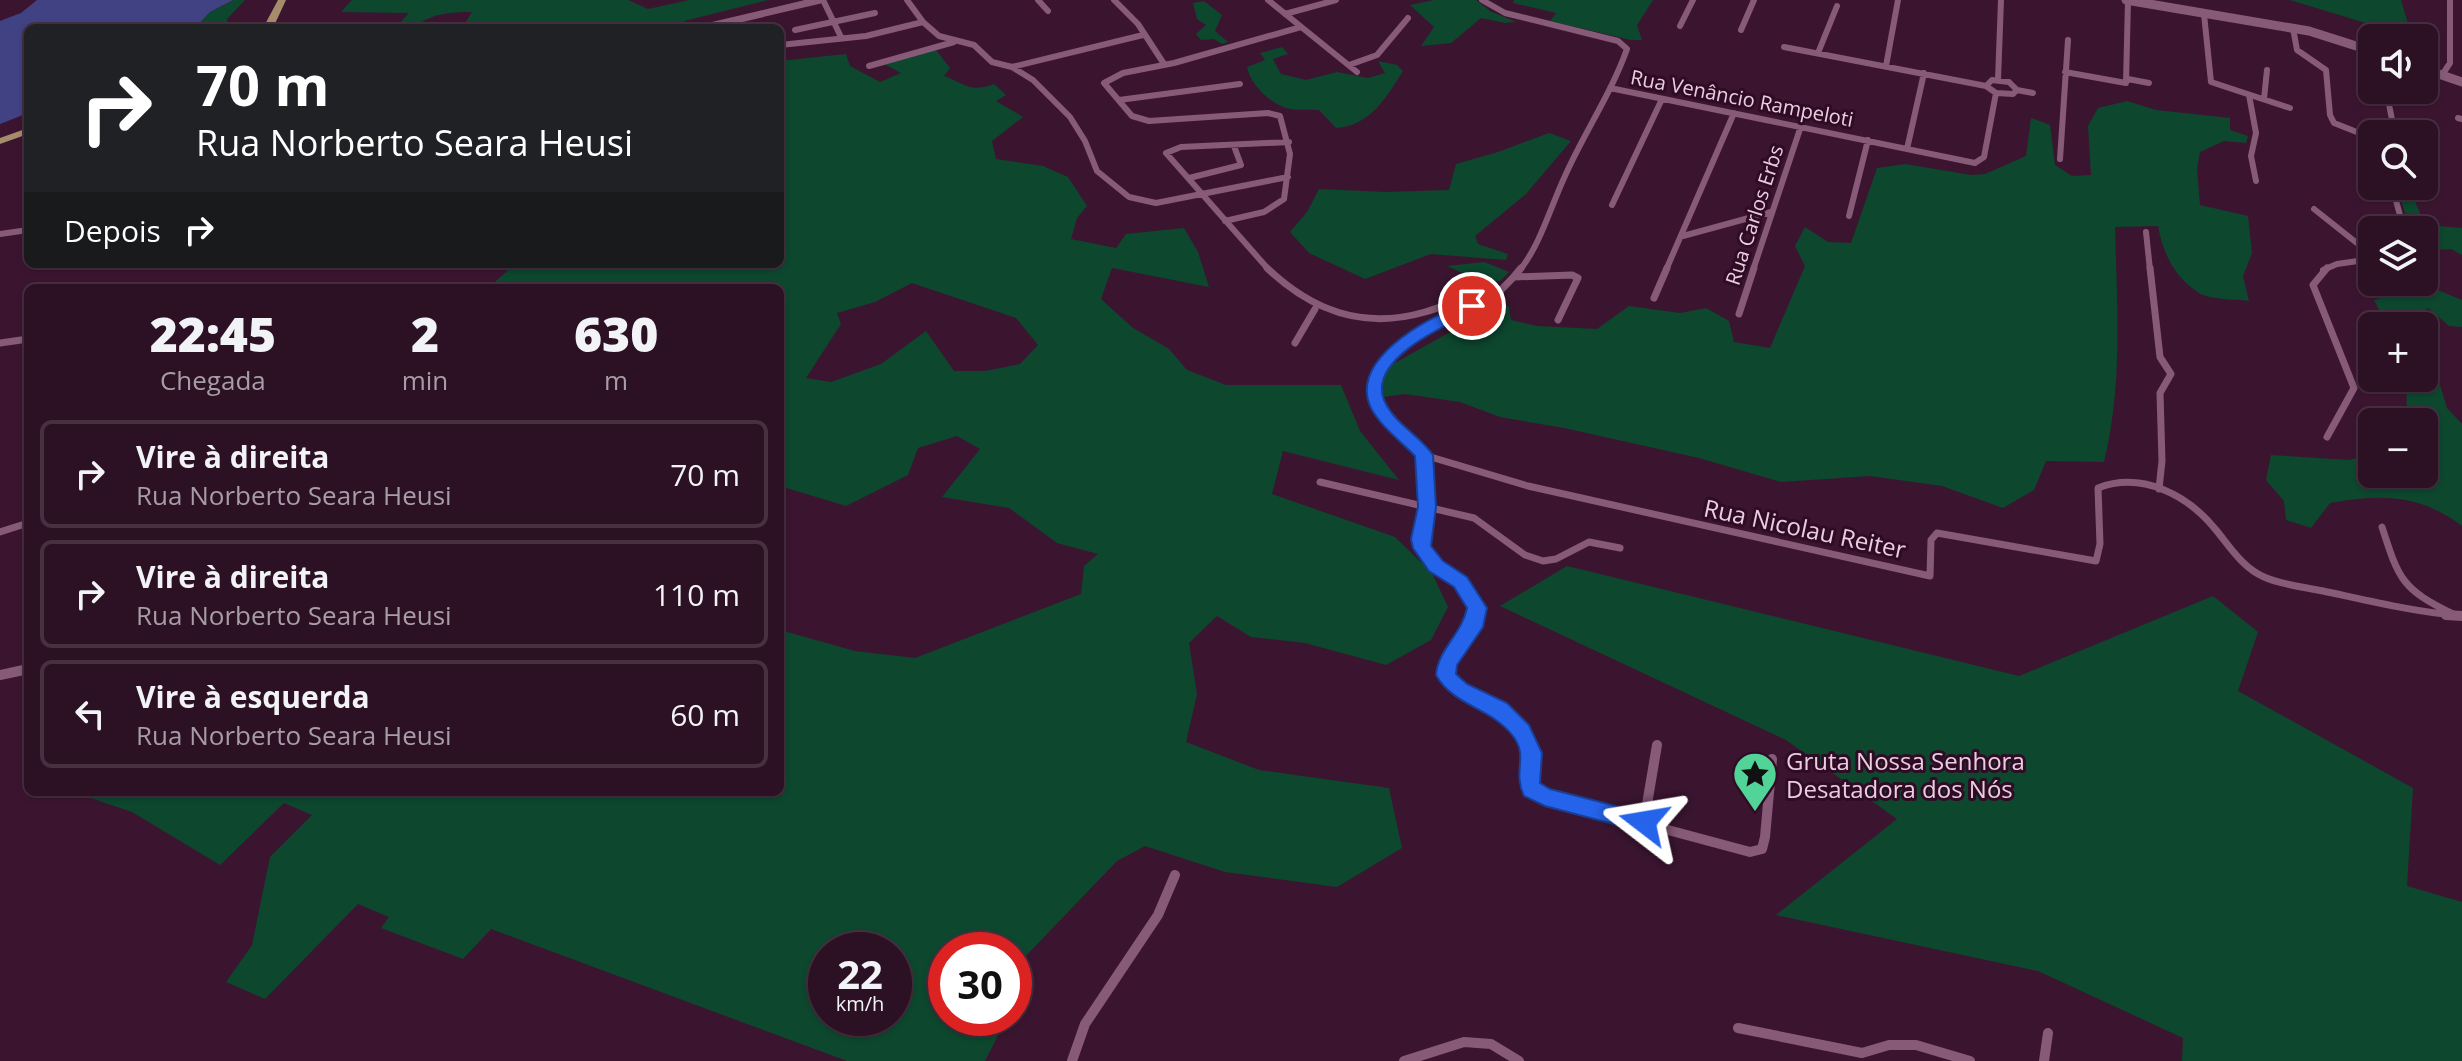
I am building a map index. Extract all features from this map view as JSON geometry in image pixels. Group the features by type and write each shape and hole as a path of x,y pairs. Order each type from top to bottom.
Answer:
{"main road":[{"path":"270,24 282,0"},
{"path":"2127,0 2179,4 2204,14 2293,28 2358,47"},
{"path":"2438,74 2462,82"},
{"path":"0,141 24,135"}],"street":[{"path":"719,24 821,0 841,37"},
{"path":"907,0 923,22 939,36 974,45 992,62 1012,67 1033,80 1070,117 1085,141 1097,171 1129,197 1156,203 1288,177"},
{"path":"1038,0 1048,11"},
{"path":"1114,0 1138,24 1164,64"},
{"path":"1268,0 1357,72"},
{"path":"1285,14 1336,0"},
{"path":"1482,0 1505,13 1622,43 1627,49 1564,178 1534,251 1497,294 1412,337 1397,348 1378,373 1375,397 1379,409 1424,455 1427,507 1422,548 1436,566 1461,582 1477,608 1473,627 1447,663 1446,675 1452,684 1499,709 1521,731 1532,753 1528,779 1532,789 1545,797 1758,853 1765,837 1772,759"},
{"path":"1680,26 1693,0"},
{"path":"1741,30 1754,0"},
{"path":"1886,66 1898,0"},
{"path":"1998,80 2001,0"},
{"path":"2127,0 2128,79"},
{"path":"2442,75 2450,63 2450,0"},
{"path":"1818,53 1837,6"},
{"path":"795,30 875,13"},
{"path":"2204,14 2211,82 2290,108"},
{"path":"1349,65 1377,55 1408,18"},
{"path":"784,44 866,36 923,22"},
{"path":"1225,221 1253,216 1282,203 1291,164 1289,142 1280,116 1149,121 1132,116 1104,83 1110,77 1301,27"},
{"path":"2293,28 2300,54 2326,70 2330,115 2334,123 2358,133"},
{"path":"1012,67 1143,35"},
{"path":"2060,159 2068,40"},
{"path":"869,66 955,41"},
{"path":"1784,47 1986,86 1996,93 2008,94 2017,90 2033,93"},
{"path":"2264,99 2267,70"},
{"path":"2065,72 2121,82 2128,79 2149,83"},
{"path":"1907,149 1924,73"},
{"path":"1986,86 1988,81 1998,80 2014,84 2017,90"},
{"path":"1119,100 1240,84"},
{"name":"Rua Venâncio Rampeloti","path":"1610,88 1967,162 1981,162 1996,93"},
{"path":"2249,95 2256,133 2251,156 2256,181"},
{"path":"1612,205 1662,99"},
{"path":"1654,298 1734,113"},
{"name":"Rua Carlos Erbs","path":"1739,314 1801,126"},
{"path":"1849,216 1868,140"},
{"path":"1289,142 1168,150 1167,158 1189,178 1256,257 1315,309 1370,321 1386,321 1418,315 1474,294 1497,294"},
{"path":"1189,178 1241,165 1234,146"},
{"path":"2314,209 2358,245"},
{"path":"1683,236 1771,212"},
{"path":"0,234 24,231"},
{"path":"2146,232 2160,357 2171,374 2160,393 2162,461 2159,489"},
{"path":"2327,437 2354,388 2313,285 2320,271 2327,267 2358,260"},
{"path":"1514,277 1572,275 1578,278 1558,320"},
{"path":"1295,343 1315,309"},
{"path":"0,343 24,340"},
{"name":"Rua Nicolau Reiter","path":"1424,455 1528,486 1930,576 1931,540 1937,533 2096,561 2101,552 2096,500 2098,488 2111,481 2128,480 2159,489 2203,516 2248,570 2266,578 2417,612 2460,616"},
{"path":"1320,482 1474,518 1493,528 1506,541 1543,561 1566,557 1587,542 1597,541 1620,548"},
{"path":"0,532 24,524"},
{"path":"2382,527 2401,582 2424,601 2460,616"},
{"path":"0,675 24,670"},
{"path":"1644,822 1657,745"},
{"path":"1072,1061 1085,1024 1158,915 1175,875"},
{"path":"1738,1028 1862,1053 1880,1045 1911,1044 1935,1048 1970,1061"},
{"path":"2044,1061 2048,1033"},
{"path":"1404,1061 1464,1042 1491,1044 1519,1061"}],"green space":[{"path":"233,0 245,0 226,24 199,24 210,12"},
{"path":"352,0 628,0 648,9 689,0 768,0 678,24 464,24 472,12 456,12 441,14 420,24 399,24 409,13 341,12"},
{"path":"1434,0 1476,0 1490,11 1516,22 1481,18 1451,43 1421,46 1434,27 1410,5"},
{"path":"1514,0 1653,0 1637,25 1642,40 1631,40 1550,21 1556,13 1513,3"},
{"path":"2290,0 2401,0 2408,24 2369,24"},
{"path":"1204,1 1222,15 1215,31 1228,42 1222,44 1214,39 1201,40 1196,34 1206,25 1197,19 1193,3"},
{"path":"1282,47 1288,54 1273,59 1281,74 1306,80 1337,72 1368,78 1385,73 1378,61 1397,65 1403,71 1368,116 1336,128 1319,110 1280,106 1252,80 1247,67 1265,60 1260,53"},
{"path":"936,50 950,68 944,76 973,88 994,84 1006,95 996,101 1023,117 992,141 996,159 1043,166 1068,177 1087,206 1077,218 1071,239 1116,248 1126,234 1184,228 1198,252 1209,287 1112,268 1101,299 1133,328 1169,349 1187,370 1226,385 1341,385 1360,431 1399,480 1283,451 1272,494 1395,537 1432,573 1448,607 1431,640 1386,665 1305,643 1251,637 1217,616 1189,643 1197,694 1186,742 1259,770 1389,788 1402,848 1337,887 1225,872 1145,846 1117,861 1032,950 1032,932 928,932 928,1036 998,1036 985,1061 847,1061 491,929 463,959 381,928 389,917 358,904 265,999 226,982 252,945 270,857 312,815 284,803 220,865 132,812 85,796 784,796 784,631 855,651 915,658 1081,594 1084,566 1098,554 1057,543 1009,508 942,497 980,449 957,436 918,448 908,475 846,506 784,487 784,284 492,284 510,268 784,268 784,61 846,54 850,66 880,82 901,73 884,64","holes":["912,283 1016,318 1038,345 1020,364 985,371 954,371 926,331 881,364 831,382 806,378 841,324 837,313 875,302"]},
{"path":"2127,101 2156,110 2230,118 2230,130 2248,136 2246,143 2224,141 2200,152 2197,169 2200,205 2248,216 2252,253 2243,276 2249,301 2210,297 2190,287 2171,264 2158,226 2115,227 2116,374 2104,462 2046,461 2034,490 2003,508 1942,486 1870,476 1781,482 1699,458 1500,417 1460,402 1405,394 1383,397 1382,374 1393,364 1491,309 1509,306 1511,320 1537,326 1597,329 1629,306 1680,313 1706,308 1729,321 1734,342 1770,348 1805,266 1795,246 1805,227 1828,242 1851,243 1877,168 1905,164 1971,175 1985,174 2026,156 2031,118 2050,125 2055,165 2072,176 2091,175 2088,126 2098,108"},
{"path":"1549,133 1571,141 1526,194 1475,236 1478,244 1508,254 1506,260 1431,254 1365,279 1309,253 1290,232 1307,212 1319,189 1386,192 1449,190 1456,164"},
{"path":"2401,200 2414,200 2421,216 2406,216"},
{"path":"2438,226 2462,228 2462,255 2451,249 2438,250"},
{"path":"1484,262 1509,272 1500,281 1482,282 1447,266"},
{"path":"2438,290 2462,300 2462,327 2449,326 2438,317 2438,312 2428,308 2423,312 2380,312 2374,300 2386,296 2438,296"},
{"path":"2438,378 2447,408 2462,424 2462,526 2446,515 2415,502 2383,498 2330,503 2311,528 2286,520 2284,501 2266,480 2271,455 2349,460 2358,458 2358,488 2438,488 2438,408 2407,408 2406,392 2438,392"},
{"path":"1567,566 2019,676 2213,596 2258,632 2238,691 2413,788 2407,886 2462,902 2462,1061 2182,1061 2183,1038 2038,971 1776,915 1897,819 1786,740 1500,606"}],"shaded area":[{"path":"37,0 233,0 210,12 199,24 24,24 24,115 0,124 0,21 21,13"}],"place":[{"name":"Gruta Nossa Senhora Desatadora dos Nós","path":"1755,813"}],"route":[{"path":"1472,306 1428,327 1397,348 1378,373 1375,384 1375,397 1385,418 1412,439 1424,455 1427,507 1422,548 1436,566 1461,582 1475,600 1477,608 1473,627 1447,663 1446,675 1460,690 1499,709 1521,731 1532,753 1528,779 1532,789 1545,797 1644,822"}]}
